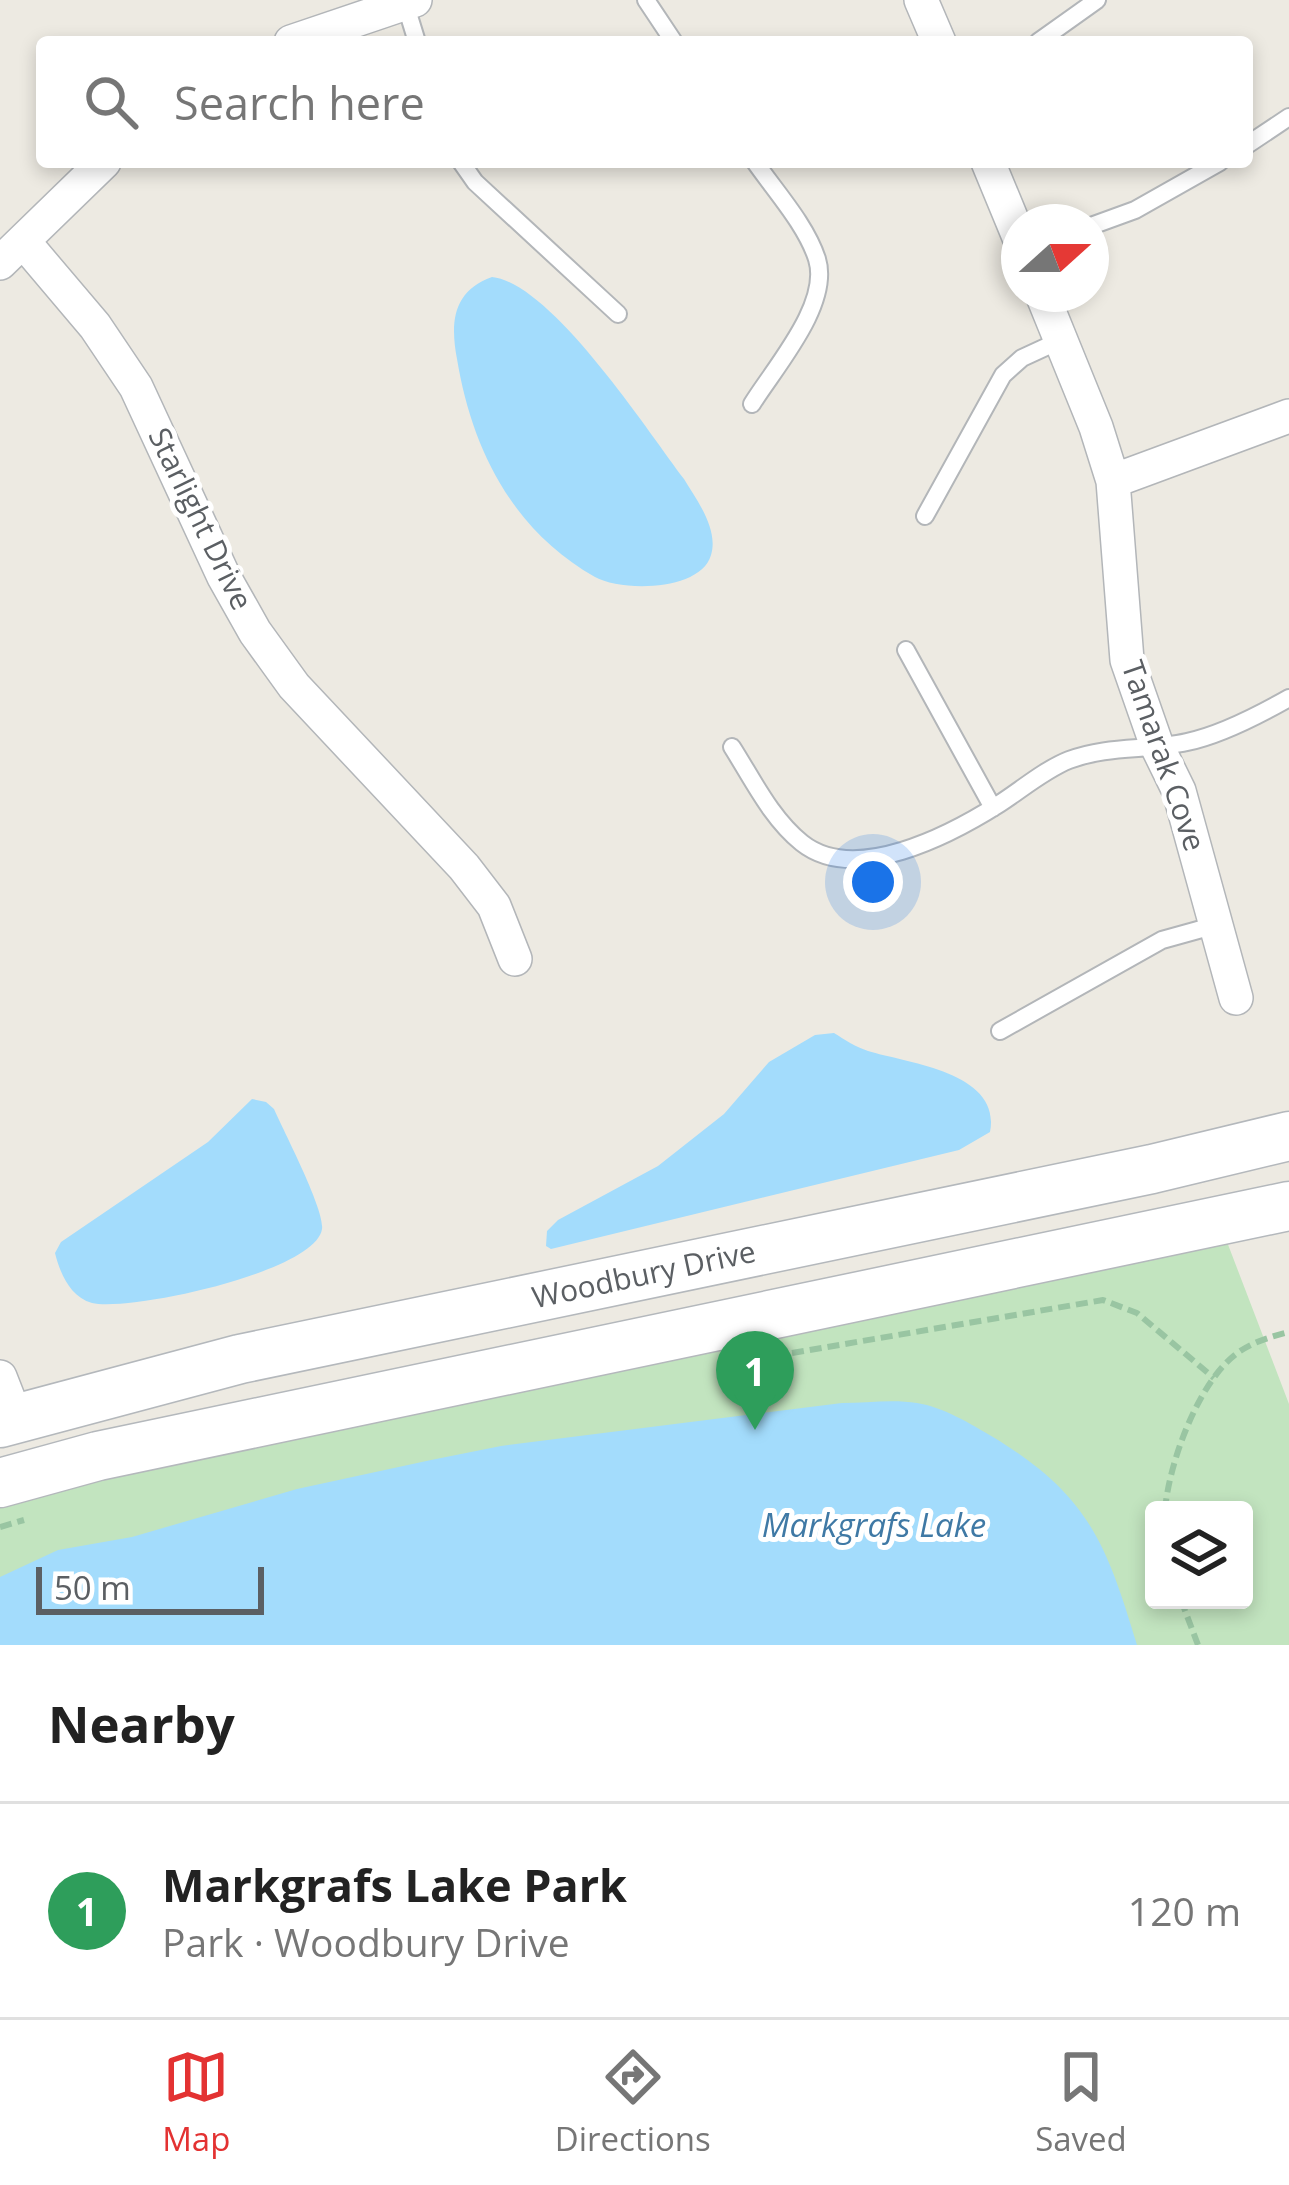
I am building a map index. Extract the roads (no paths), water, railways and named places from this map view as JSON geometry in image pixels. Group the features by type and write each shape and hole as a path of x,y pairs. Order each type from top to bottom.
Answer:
{"main road":[{"name":"Woodbury Drive","path":"5,1406 1152,1169 1289,1136"},
{"path":"0,1483 98,1456 1289,1206"}],"street":[{"path":"921,0 936,36"},
{"path":"309,36 410,2"},
{"path":"11,252 98,168"},
{"path":"990,168 1005,204"},
{"name":"Starlight Drive","path":"11,252 95,326 136,387 224,577 255,632 294,686 464,867 494,906 515,959"},
{"name":"Tamarak Cove","path":"1049,312 1112,481 1127,660 1157,746 1179,791 1236,998"},
{"path":"1112,481 1289,416"}],"lane":[{"path":"646,0 670,36"},
{"path":"1046,36 1097,0"},
{"path":"410,2 416,36"},
{"path":"1253,141 1289,117"},
{"path":"465,168 618,314"},
{"path":"752,404 812,310 820,285 818,262 808,240 759,168"},
{"path":"1109,219 1209,168"},
{"path":"925,516 1003,375 1022,358 1060,340"},
{"path":"906,650 993,808"},
{"path":"732,747 778,820 806,846 838,860 866,860 896,854 993,808 1065,761 1112,748 1190,742 1289,698"},
{"path":"1000,1031 1162,940 1216,925"}],"water":[{"path":"492,277 516,285 569,331 684,479 705,515 713,545 704,567 692,576 641,586 595,577 541,536 500,484 473,424 454,333 462,299"},
{"path":"834,1033 864,1049 927,1066 967,1083 990,1112 990,1132 959,1150 551,1249 546,1246 547,1231 558,1220 658,1166 724,1114 769,1062 815,1035"},
{"path":"252,1099 274,1109 311,1189 322,1229 312,1245 256,1274 179,1295 112,1304 92,1303 78,1295 57,1261 55,1253 61,1242 208,1142"},
{"name":"Markgrafs Lake","path":"899,1401 937,1408 993,1437 1051,1479 1072,1501 1103,1549 1137,1645 0,1645 0,1577 58,1550 132,1537 297,1489 501,1446 842,1403"}],"place":[{"name":"Markgrafs Lake Park","path":"755,1430"}]}
